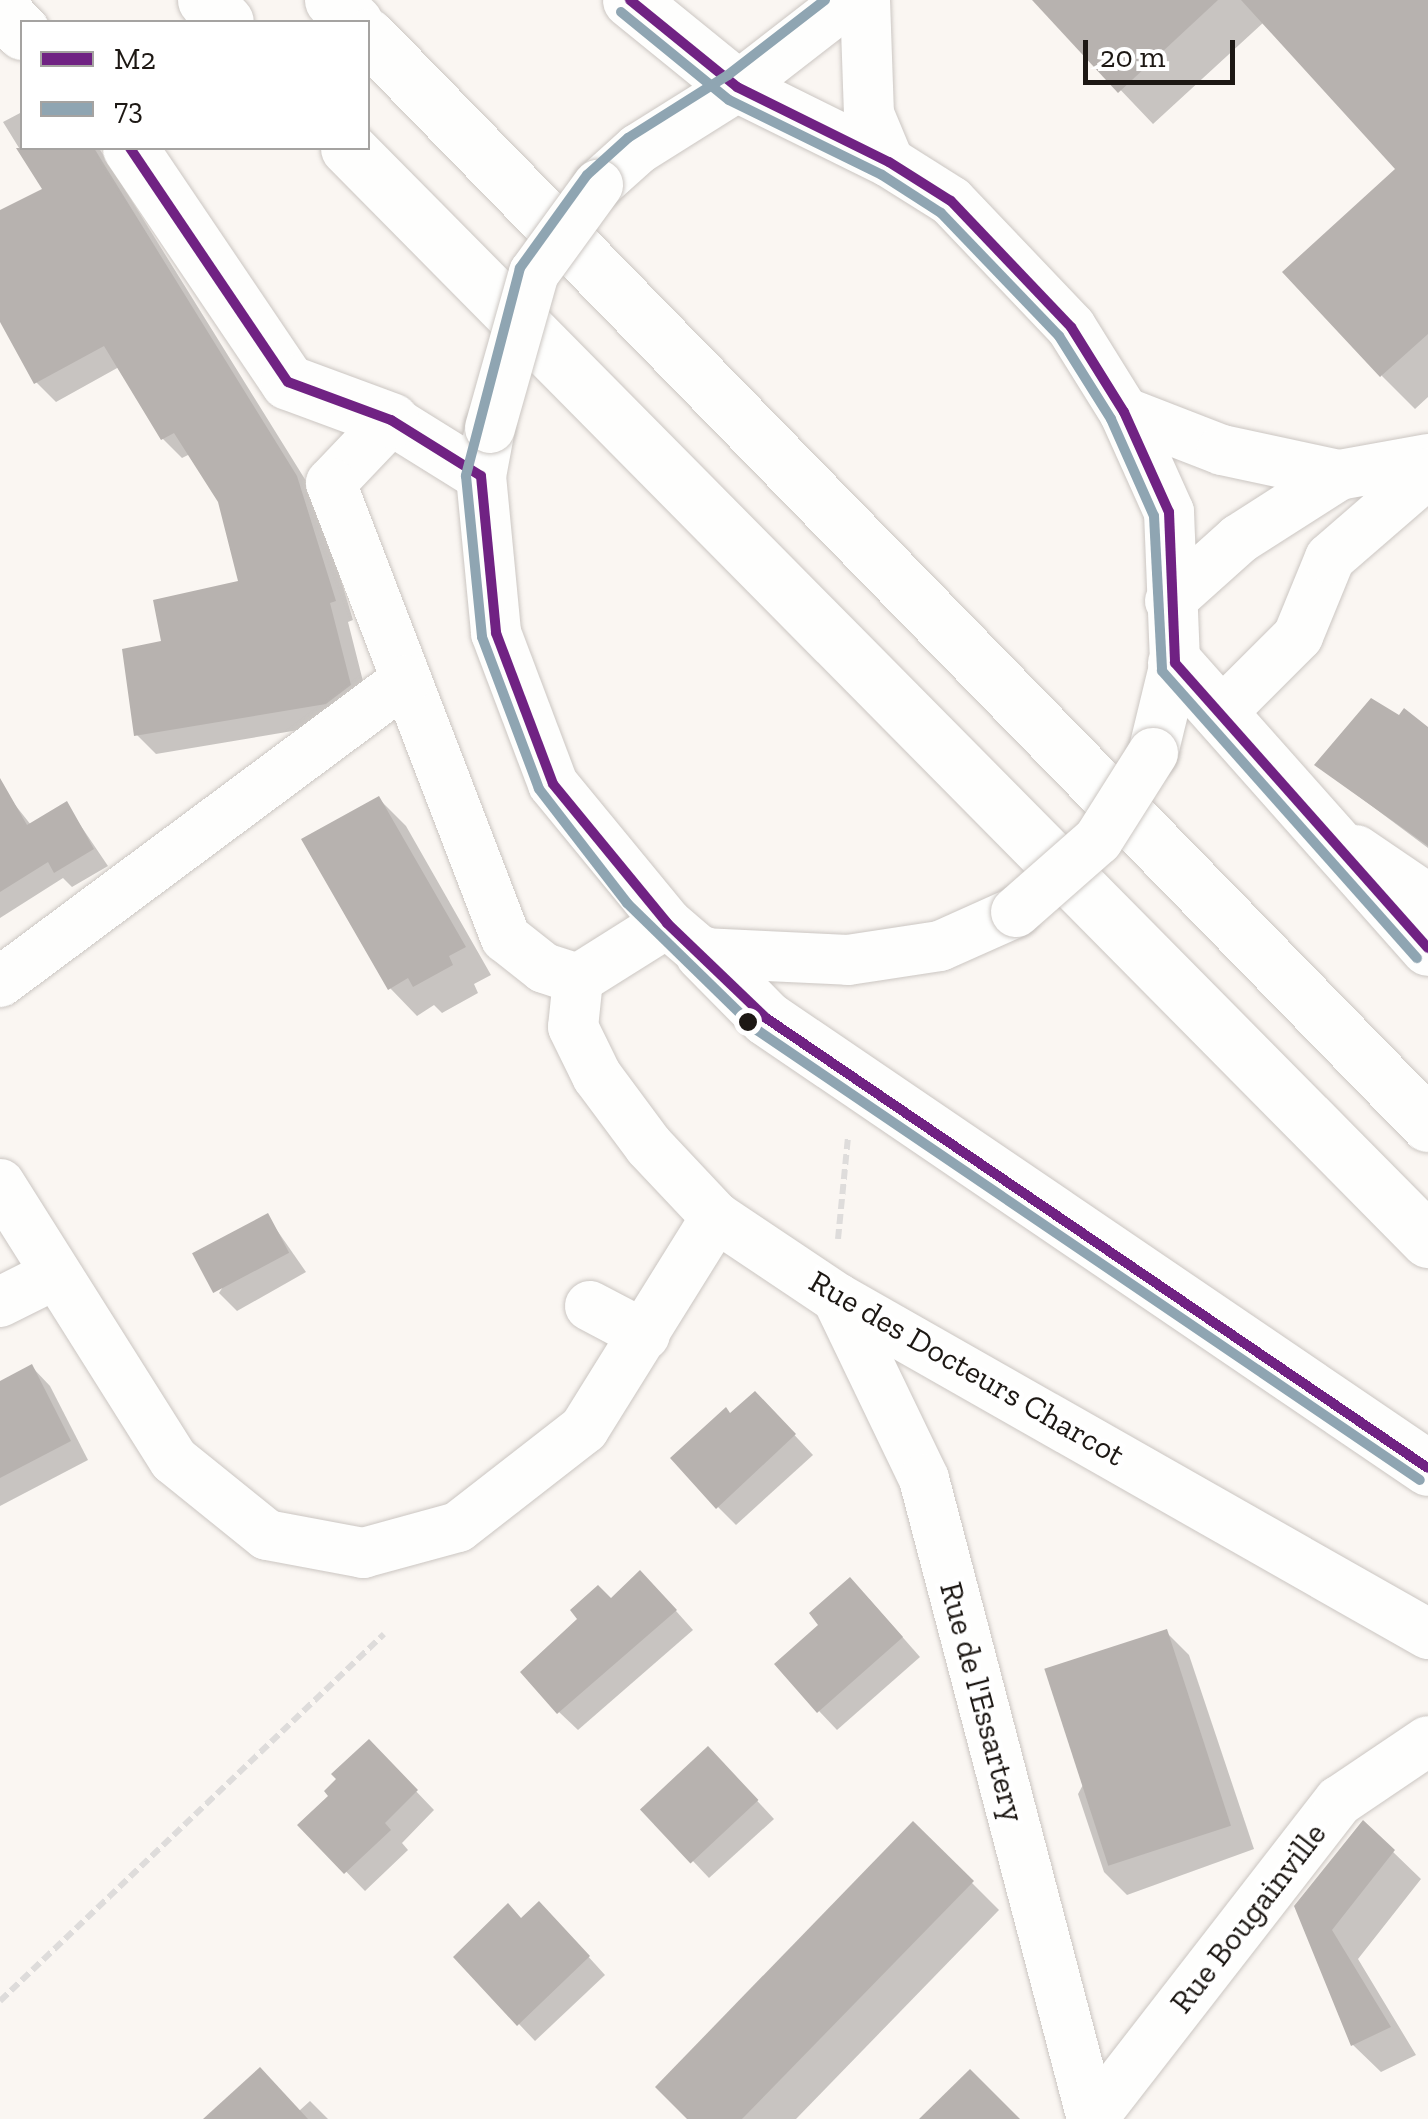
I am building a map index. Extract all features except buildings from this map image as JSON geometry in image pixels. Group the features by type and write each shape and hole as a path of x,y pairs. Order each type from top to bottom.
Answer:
{"main road":[{"path":"205,0 224,20"},
{"path":"332,0 353,20"},
{"path":"630,0 737,88"},
{"path":"0,8 20,30"},
{"path":"370,38 1428,1124"},
{"path":"131,150 288,382 391,420"},
{"path":"350,150 1428,1240"},
{"path":"1175,664 1428,948"},
{"path":"684,938 766,1018 1428,1468"}],"street":[{"path":"684,938 553,784 496,633 485,452 534,273 598,185 638,148 737,88 849,0"},
{"path":"865,0 869,114 889,162"},
{"path":"485,452 391,420 331,484 506,938 544,968 576,1003 684,938 848,960 940,946 1016,912 1098,840 1153,753 1175,664 1169,512 1124,412 1071,327 1010,257 951,202 889,162 737,88"},
{"path":"1124,412 1222,450 1338,474 1428,458"},
{"path":"1219,715 1298,636 1330,558 1428,473"},
{"path":"1170,601 1240,538 1338,474"},
{"path":"0,982 406,680"},
{"path":"1322,828 1428,899"},
{"name":"Rue des Docteurs Charcot","path":"576,1003 597,1076 649,1146 716,1217 831,1294 1428,1634"},
{"path":"0,1184 174,1460 267,1535 362,1553 458,1527 584,1429 716,1217"},
{"path":"0,1302 54,1274"},
{"name":"Rue de l'Essartery","path":"831,1294 924,1479 1092,2119"},
{"path":"590,1306 646,1335"},
{"name":"Rue Bougainville","path":"1092,2119 1339,1801 1428,1741"}],"path":[{"path":"831,1294 850,1116 827,1101 845,1073"},
{"path":"0,2001 384,1634"}],"transit line":[{"name":"M2","path":"630,0 737,87 889,162 951,201 1071,327 1124,412 1169,512 1175,663 1428,948"},
{"name":"73","path":"825,0 728,75 628,138 587,175 520,268 466,476 482,637 539,789 627,903 757,1030 1420,1480"},
{"name":"73","path":"621,12 729,100 882,175 941,213 1059,336 1111,419 1154,516 1162,671 1417,958"},
{"name":"M2","path":"131,150 288,382 391,420 481,476"},
{"name":"M2","path":"481,476 496,633 553,784 667,923 766,1018 1428,1468"}]}
